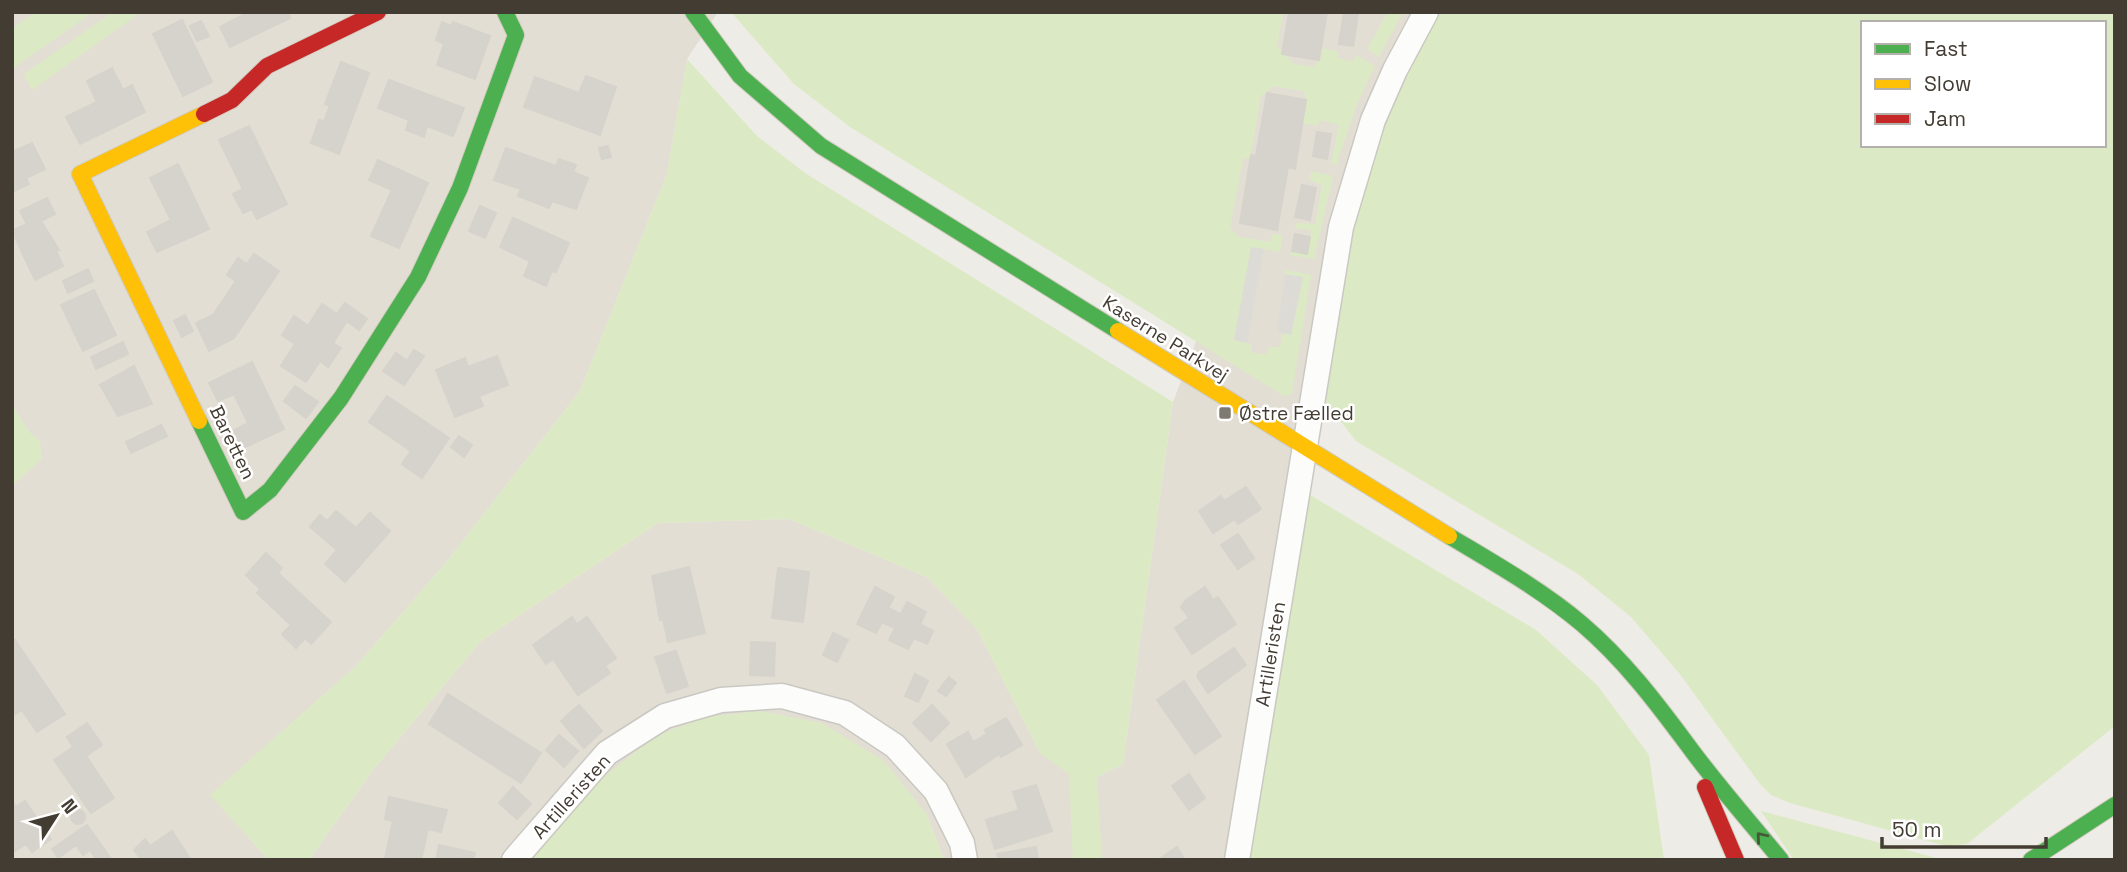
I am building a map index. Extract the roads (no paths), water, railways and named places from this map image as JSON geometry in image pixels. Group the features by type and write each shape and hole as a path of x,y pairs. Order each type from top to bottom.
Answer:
{"street":[{"name":"Baretten","path":"378,12 267,66 232,100 80,174 243,512 270,490 341,398 418,277 460,188 516,35 505,12"},
{"name":"Kaserne Parkvej","path":"692,12 733,68 807,136 1304,449 1519,579 1581,623 1662,707 1687,745 1781,860"},
{"name":"Artilleristen","path":"1237,860 1333,269 1354,175 1382,99 1426,12"},
{"name":"Artilleristen","path":"514,860 607,753 665,716 721,700 782,696 845,713 895,746 936,791 962,843 965,860"},
{"name":"Kaserne Parkvej","path":"1687,745 1736,860"},
{"path":"2024,858 2115,805"}],"place":[{"name":"Østre Fælled","path":"1225,413"}]}
